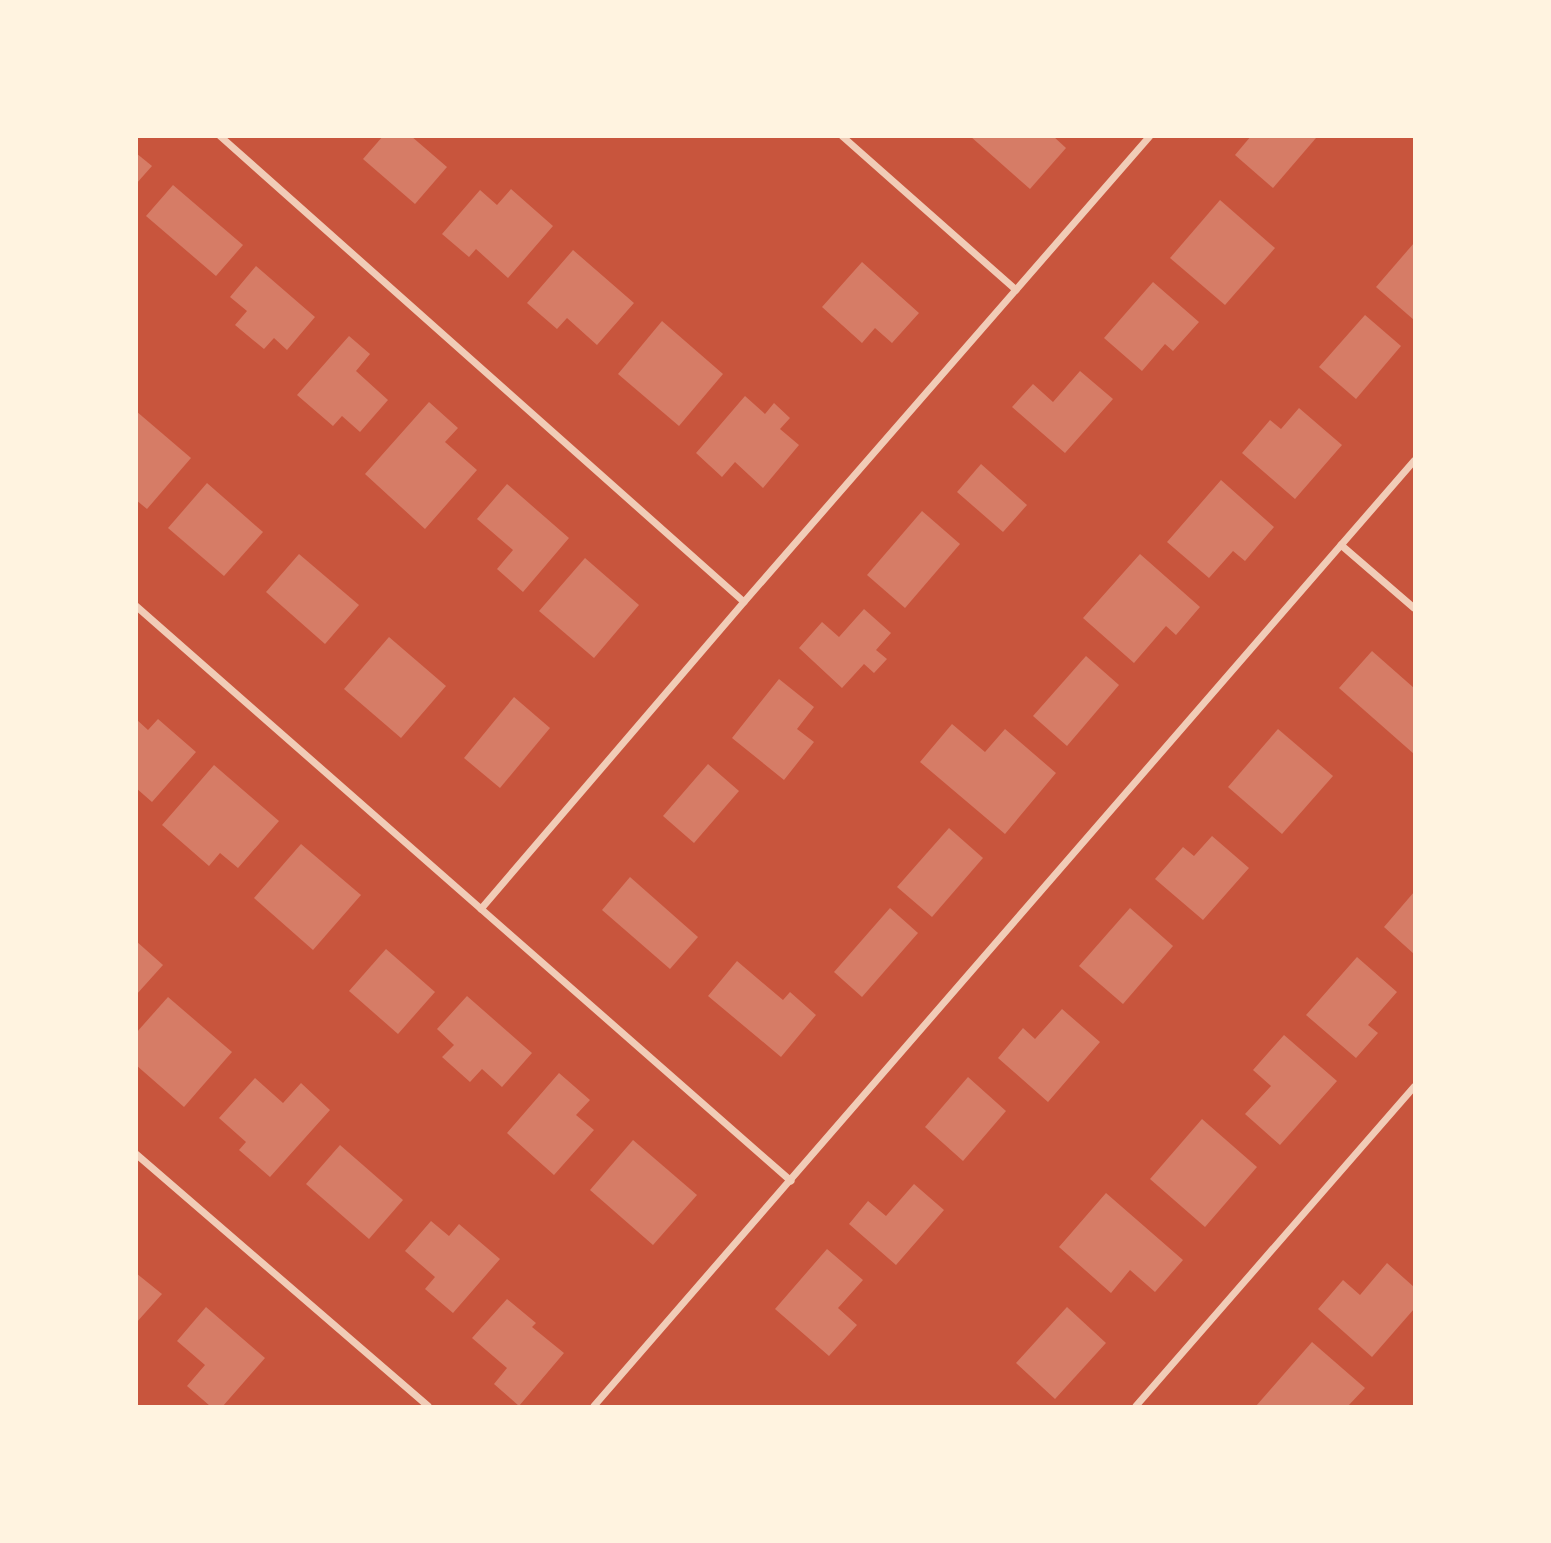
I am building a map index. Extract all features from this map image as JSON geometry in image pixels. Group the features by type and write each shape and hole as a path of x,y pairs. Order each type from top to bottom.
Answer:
{"street":[{"path":"220,136 744,602"},
{"path":"842,136 1016,290"},
{"path":"481,909 1150,136"},
{"path":"594,1406 1415,461"},
{"path":"1341,545 1415,608"},
{"path":"136,606 791,1181"},
{"path":"1136,1406 1415,1087"},
{"path":"136,1154 428,1406"}],"building":[{"path":"383,136 411,136 447,167 415,204 363,159"},
{"path":"970,136 1053,136 1066,148 1030,189"},
{"path":"1251,136 1316,138 1273,188 1235,155"},
{"path":"136,153 152,166 136,184"},
{"path":"173,185 243,245 216,276 146,216"},
{"path":"511,189 553,226 508,278 476,249 469,257 442,234 480,190 497,205"},
{"path":"1220,200 1275,248 1225,305 1170,258"},
{"path":"1414,243 1414,320 1376,287"},
{"path":"573,250 634,303 597,345 567,318 557,329 527,303"},
{"path":"862,262 919,313 892,343 875,328 862,343 822,307"},
{"path":"256,266 315,317 287,350 274,338 264,349 235,325 247,311 230,297"},
{"path":"1153,282 1199,322 1173,351 1165,344 1142,371 1104,338"},
{"path":"1365,315 1401,346 1356,399 1319,367"},
{"path":"662,321 723,374 679,426 618,374"},
{"path":"349,336 370,354 356,371 388,400 360,432 342,416 333,426 297,395"},
{"path":"1080,371 1113,399 1065,453 1012,407 1033,384 1053,402"},
{"path":"745,396 765,414 774,403 790,418 780,429 799,445 763,488 735,462 722,477 696,453"},
{"path":"429,402 458,428 445,442 477,470 425,529 365,474"},
{"path":"1299,408 1342,445 1295,499 1242,453 1270,420 1281,429"},
{"path":"136,411 191,458 147,509 136,500"},
{"path":"981,464 1027,505 1003,532 957,492"},
{"path":"1221,480 1274,527 1245,561 1233,551 1209,578 1167,542"},
{"path":"207,483 263,532 224,576 168,528"},
{"path":"507,484 569,538 523,592 497,569 513,550 477,519"},
{"path":"922,511 960,544 905,608 867,575"},
{"path":"299,554 359,605 325,644 266,592"},
{"path":"1140,554 1200,607 1176,635 1166,626 1134,663 1083,618"},
{"path":"585,558 639,605 594,658 539,611"},
{"path":"864,609 891,633 876,650 887,659 874,673 864,664 842,688 799,648 822,622 839,637"},
{"path":"389,637 446,686 401,738 344,689"},
{"path":"1372,651 1414,688 1414,754 1339,688"},
{"path":"1086,656 1119,685 1067,746 1033,716"},
{"path":"779,679 814,707 797,729 814,742 784,780 732,738"},
{"path":"514,697 550,728 500,788 464,758"},
{"path":"136,719 148,730 158,719 196,752 152,802 136,788"},
{"path":"952,724 985,752 1005,729 1056,773 1005,834 920,762"},
{"path":"1278,729 1333,776 1282,834 1228,787"},
{"path":"708,764 739,791 694,843 663,816"},
{"path":"214,765 279,821 238,868 220,853 209,866 162,825"},
{"path":"949,828 983,858 932,917 897,887"},
{"path":"1212,836 1249,868 1203,920 1155,879 1183,847 1194,856"},
{"path":"301,844 361,895 313,950 254,898"},
{"path":"630,877 698,937 670,969 602,910"},
{"path":"1414,892 1414,954 1384,927"},
{"path":"890,908 918,933 862,997 834,972"},
{"path":"1130,908 1173,946 1123,1004 1079,966"},
{"path":"136,941 163,965 136,995"},
{"path":"386,949 435,992 398,1034 349,991"},
{"path":"1357,957 1397,992 1368,1025 1378,1033 1356,1058 1306,1015"},
{"path":"737,961 783,1000 790,992 816,1015 781,1057 708,996"},
{"path":"467,996 532,1053 502,1087 482,1069 470,1082 442,1057 454,1045 437,1029"},
{"path":"168,997 232,1052 184,1107 136,1065 136,1033"},
{"path":"1062,1009 1100,1042 1048,1102 998,1058 1023,1028 1035,1039"},
{"path":"1284,1035 1337,1081 1280,1145 1245,1114 1271,1086 1253,1070"},
{"path":"559,1073 590,1100 576,1115 594,1130 554,1175 507,1133"},
{"path":"968,1077 1006,1111 963,1161 925,1127"},
{"path":"255,1078 283,1103 301,1083 330,1110 270,1177 239,1150 246,1142 219,1118"},
{"path":"1202,1119 1257,1167 1205,1227 1150,1179"},
{"path":"633,1140 697,1195 653,1245 590,1190"},
{"path":"340,1145 403,1200 369,1239 306,1184"},
{"path":"914,1184 944,1210 896,1265 849,1224 868,1201 886,1216"},
{"path":"1106,1193 1183,1260 1155,1292 1130,1270 1111,1293 1059,1247"},
{"path":"431,1221 449,1236 459,1224 500,1259 453,1313 425,1289 435,1277 405,1251"},
{"path":"827,1249 863,1280 838,1308 857,1325 829,1356 775,1309"},
{"path":"1387,1263 1414,1287 1414,1309 1372,1357 1318,1309 1343,1280 1360,1295"},
{"path":"136,1273 162,1294 136,1323"},
{"path":"507,1299 536,1323 532,1327 564,1353 519,1406 494,1384 507,1368 472,1338"},
{"path":"206,1307 265,1358 223,1406 210,1406 187,1386 205,1365 177,1341"},
{"path":"1067,1307 1106,1343 1055,1399 1016,1363"},
{"path":"1312,1342 1365,1388 1348,1406 1256,1406"}]}
